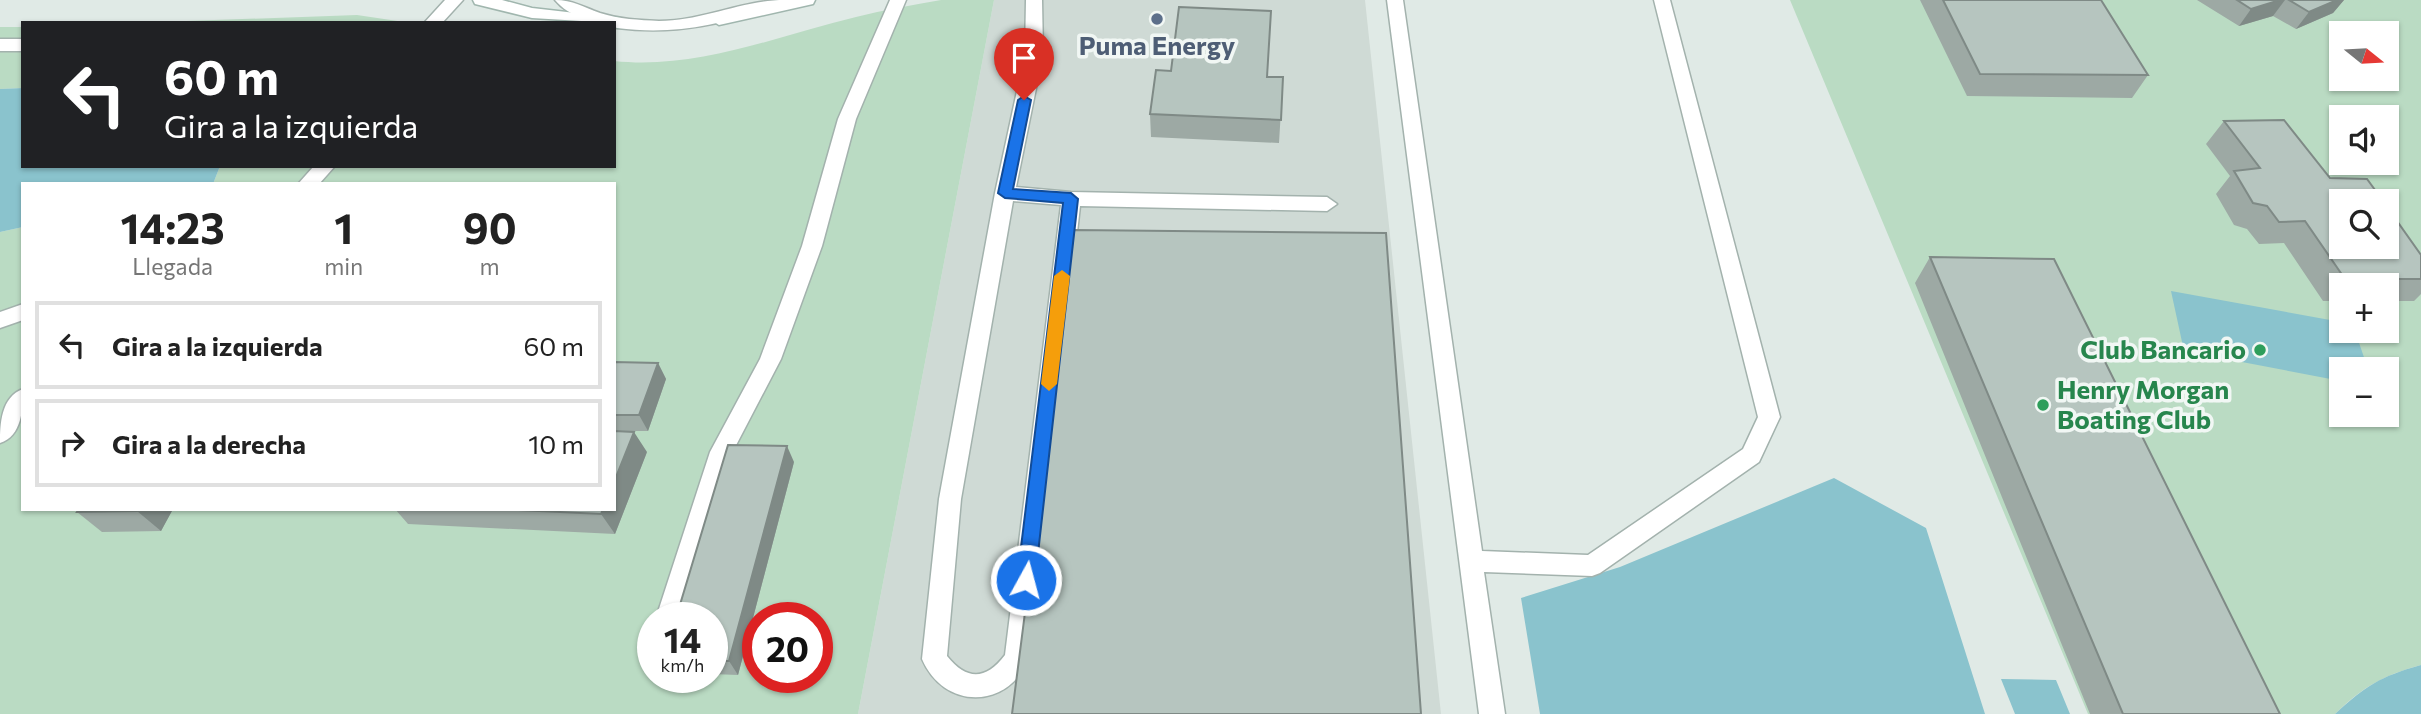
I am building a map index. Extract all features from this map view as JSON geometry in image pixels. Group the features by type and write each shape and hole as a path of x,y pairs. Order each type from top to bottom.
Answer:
{"street":[{"path":"434,21 455,0"},
{"path":"481,0 532,13 602,21"},
{"path":"563,0 573,8 613,21"},
{"path":"719,20 777,0"},
{"path":"616,23 668,26 719,20 807,0"},
{"path":"673,602 721,452 770,359 812,246 847,119 898,0"},
{"path":"1034,0 1034,54 1005,193 950,499 934,659 949,681 969,687 988,686 1004,677 1017,659 1071,199"},
{"path":"1395,0 1492,714"},
{"path":"1472,561 1592,566 1751,455 1769,417 1662,0"},
{"path":"0,46 21,45"},
{"path":"309,182 324,168"},
{"path":"1005,193 1071,199 1327,204"},
{"path":"0,320 21,313"},
{"path":"2,427 21,401"}],"shaded area":[{"path":"994,0 1365,0 1441,714 858,714"}],"green space":[{"path":"941,0 994,0 858,714 0,714 0,232 21,227 21,511 616,511 616,182 214,182 219,168 616,168 616,61 676,61 706,56 856,17"},
{"name":"Club Bancario","path":"1790,0 2421,0 2421,665 2374,683 2335,714 2088,714"},
{"path":"357,15 398,21 188,21"},
{"path":"0,27 21,27 21,88 0,89"}],"water":[{"path":"21,88 21,168 219,168 214,182 21,182 21,227 0,232 0,89"},
{"path":"2171,291 2329,320 2329,343 2359,343 2364,357 2329,357 2329,379 2184,351"},
{"path":"1834,478 1926,528 1985,714 1540,714 1521,598 1620,567"},
{"path":"2421,665 2421,714 2335,714 2374,683"},
{"path":"2001,679 2056,680 2070,714 2015,714"}],"building":[{"path":"1943,0 2101,0 2148,75 1980,74"},
{"path":"2237,0 2280,0 2251,9"},
{"path":"2289,0 2337,0 2309,12"},
{"path":"1179,7 1271,11 1267,77 1283,77 1281,120 1150,114 1156,70 1171,71"},
{"path":"2284,120 2330,178 2367,179 2374,189 2329,189 2329,256 2305,221 2279,222 2267,206 2253,203 2234,171 2260,168 2224,121"},
{"path":"2399,224 2421,255 2421,279 2399,279 2399,273 2341,273 2331,259 2399,259"},
{"path":"1074,230 1386,233 1421,714 1012,714"},
{"path":"1930,257 2054,259 2280,714 2123,714"},
{"path":"616,362 658,363 639,415 616,415"},
{"path":"616,431 634,432 616,477"},
{"path":"728,445 787,446 745,602 742,602 742,613 729,661 728,602 681,602"},
{"path":"538,511 602,511 601,514"}],"slow traffic":[{"path":"1049,384 1062,276"}],"place":[{"name":"Puma Energy","path":"1157,19"},
{"name":"Club Bancario","path":"2260,350"},
{"name":"Henry Morgan Boating Club","path":"2043,405"}],"route":[{"path":"1024,100 1005,193 1071,199 1026,580"}]}
